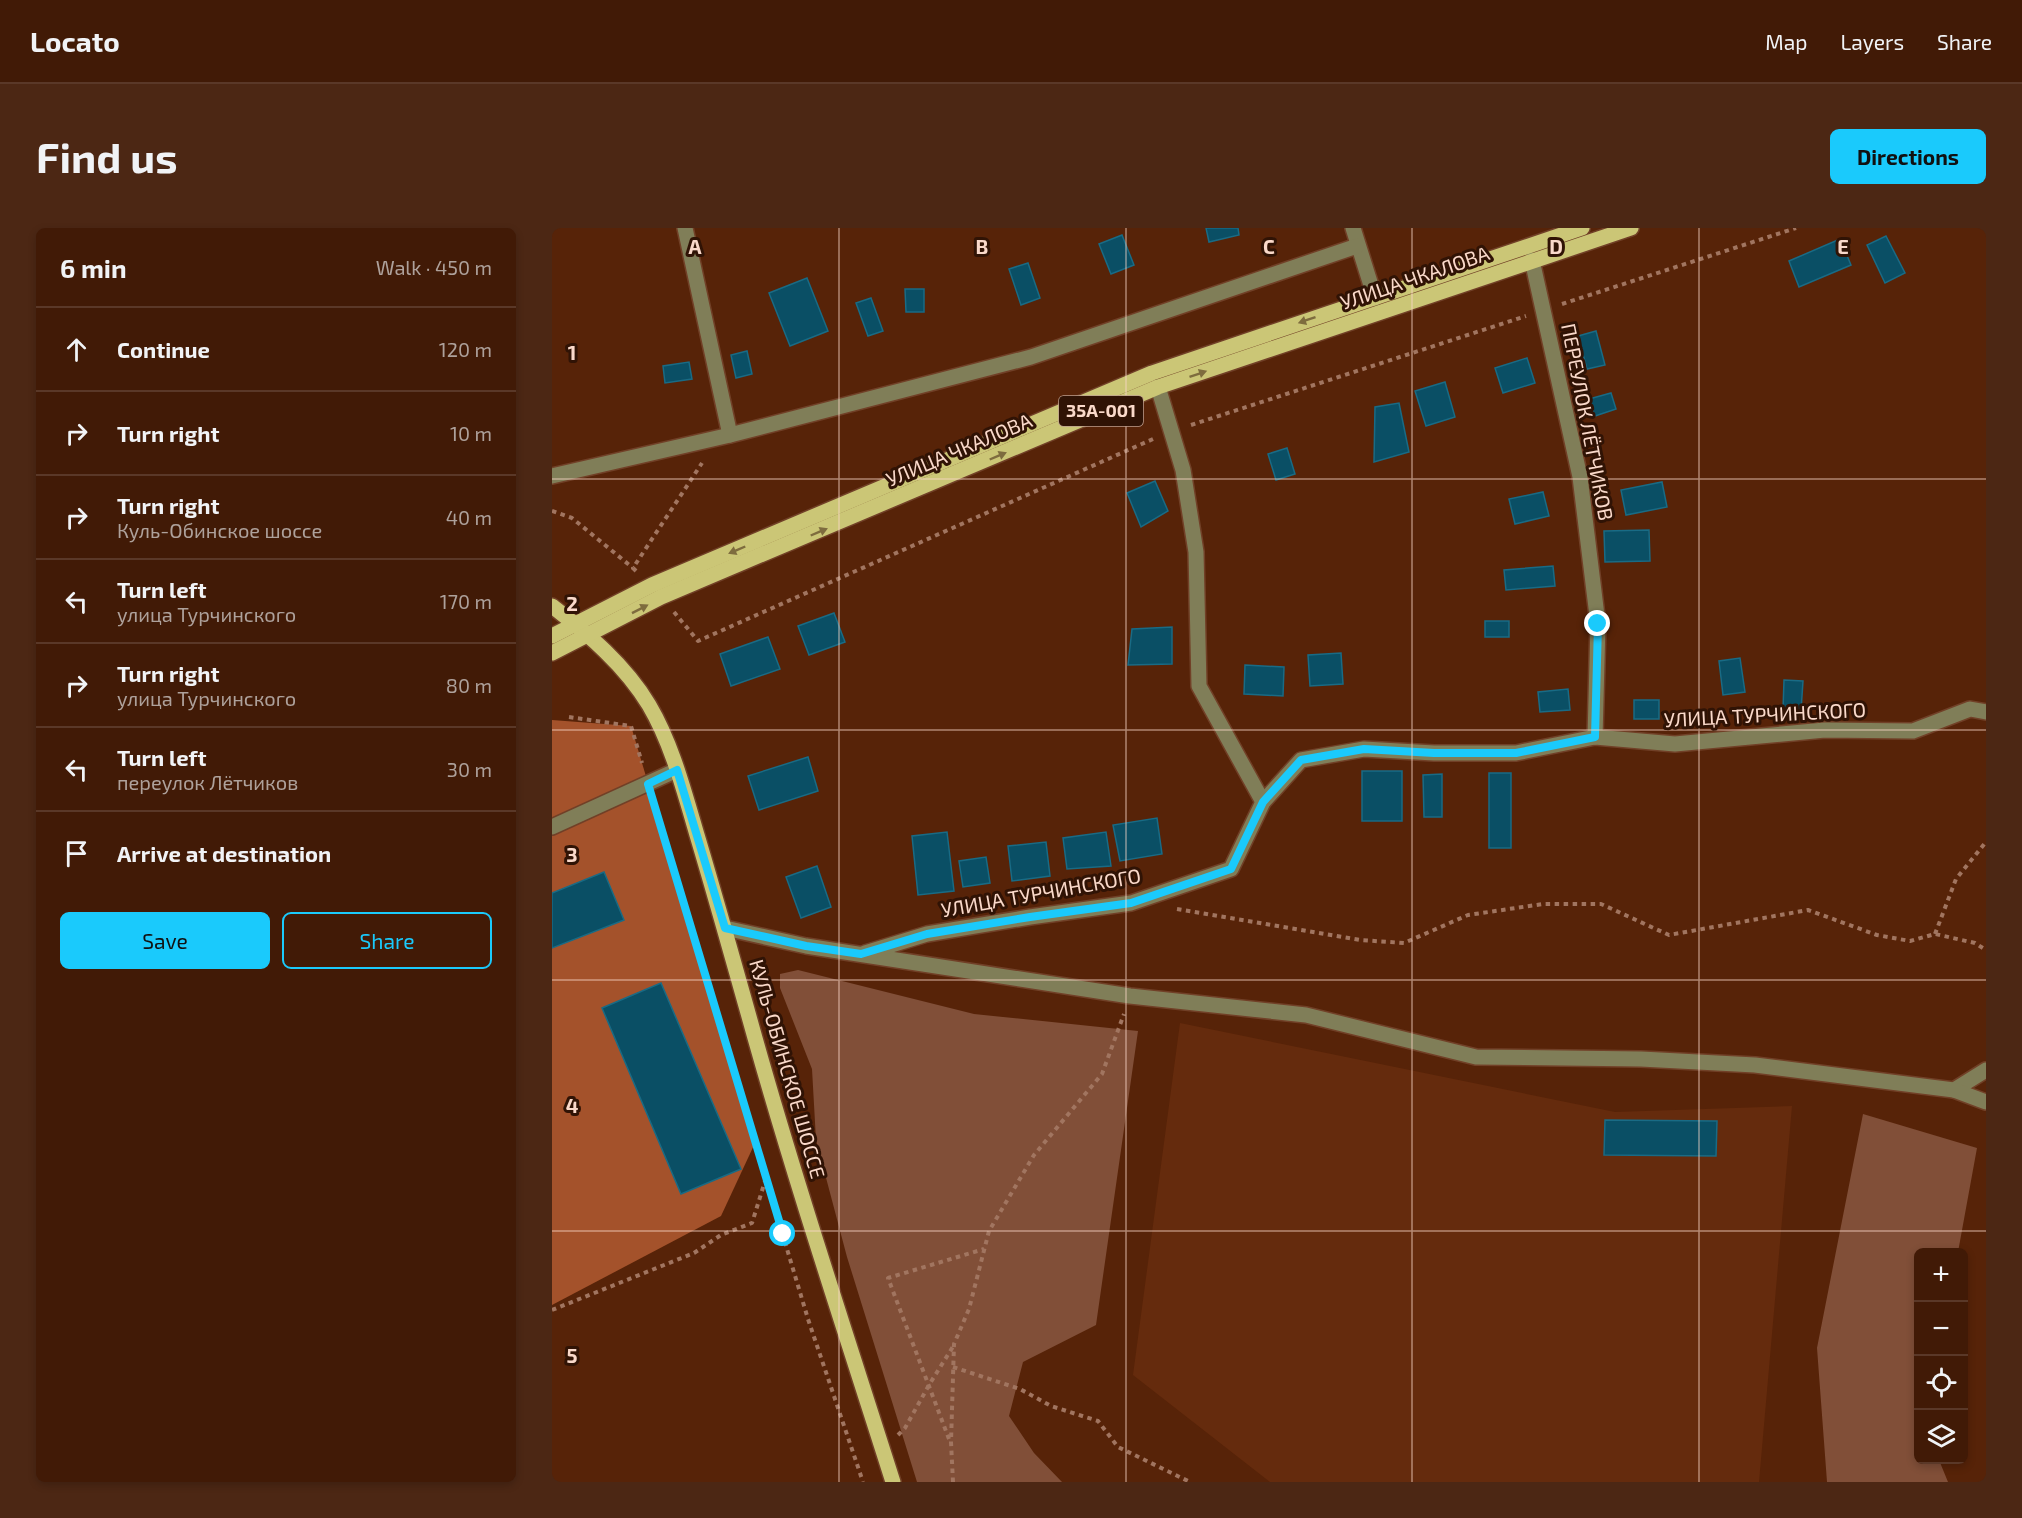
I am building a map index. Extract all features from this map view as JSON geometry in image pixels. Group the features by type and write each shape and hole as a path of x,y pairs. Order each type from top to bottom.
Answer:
{"main road":[{"name":"УЛИЦА ЧКАЛОВА","path":"1530,253 1582,228"},
{"name":"УЛИЦА ЧКАЛОВА","path":"552,636 1158,387 1377,305 1530,253 1631,228"},
{"name":"УЛИЦА ЧКАЛОВА","path":"552,653 588,635 657,591 1152,373 1377,305"},
{"path":"1152,373 1158,387"},
{"name":"КУЛЬ-ОБИНСКОЕ ШОССЕ","path":"552,606 588,635 615,661 650,706 664,735 677,770 725,928 780,1127 893,1482"}],"street":[{"path":"685,228 730,435"},
{"path":"1353,228 1377,305"},
{"path":"552,476 730,435 1031,357 1357,246"},
{"name":"ПЕРЕУЛОК ЛЁТЧИКОВ","path":"1530,253 1580,477 1598,624 1595,737"},
{"path":"1158,387 1183,470 1196,552 1199,686 1263,802"},
{"name":"УЛИЦА ТУРЧИНСКОГО","path":"861,954 927,934 1131,903 1231,869 1263,802 1301,760 1364,749 1434,753 1516,753 1595,737 1675,744 1826,730 1913,730 1970,709 1986,712"},
{"path":"552,827 677,770"},
{"name":"УЛИЦА ТУРЧИНСКОГО","path":"725,928 806,946 1130,996 1306,1015 1476,1057 1641,1059 1755,1065 1954,1090 1986,1102"},
{"path":"1954,1090 1986,1070"}],"path":[{"path":"552,511 572,518 633,568 657,591 699,641 1171,431 1796,228"},
{"path":"633,568 706,458 730,435"},
{"path":"569,717 631,726 808,1318 863,1482"},
{"path":"1935,934 1956,879 1986,842"},
{"path":"1166,908 1350,938 1404,943 1468,915 1543,904 1601,904 1669,935 1808,910 1877,935 1910,941 1935,934 1975,943 1986,950"},
{"path":"883,1450 905,1428 954,1344 969,1310 989,1231 1034,1155 1102,1074 1130,996"},
{"path":"552,1310 694,1253 721,1235 752,1223 766,1178"},
{"path":"951,1442 888,1278 984,1249"},
{"path":"953,1482 951,1442 954,1344"},
{"path":"954,1367 1020,1389 1051,1406 1098,1420 1118,1447 1190,1482"}],"shaded area":[{"path":"552,720 631,726 755,1143 721,1216 552,1305"},
{"path":"798,970 974,1014 1138,1031 1096,1325 1023,1362 1009,1416 1034,1453 1062,1482 917,1482 847,1257 816,1140 812,1069 780,988 780,974"},
{"path":"1180,1023 1615,1112 1792,1106 1759,1482 1270,1482 1133,1375"},
{"path":"1863,1114 1977,1148 1959,1248 1914,1248 1914,1464 1941,1464 1948,1482 1827,1482 1817,1348"}],"building":[{"path":"1206,228 1238,228 1239,235 1209,242"},
{"path":"1122,235 1134,265 1111,274 1099,244"},
{"path":"1886,236 1905,273 1885,283 1867,245"},
{"path":"1840,239 1851,265 1799,287 1789,261"},
{"path":"1028,263 1040,298 1021,305 1009,269"},
{"path":"807,278 828,331 790,346 769,293"},
{"path":"905,289 924,289 924,312 906,312"},
{"path":"871,298 883,331 868,336 856,303"},
{"path":"1596,331 1605,365 1587,369 1578,336"},
{"path":"747,351 752,374 736,378 731,355"},
{"path":"1527,358 1535,383 1503,393 1495,368"},
{"path":"689,362 692,379 665,383 663,366"},
{"path":"1445,382 1455,417 1426,426 1415,391"},
{"path":"1611,393 1616,409 1595,416 1589,399"},
{"path":"1399,403 1409,452 1374,462 1375,407"},
{"path":"1287,448 1295,474 1276,480 1268,454"},
{"path":"1155,481 1168,511 1141,527 1127,493"},
{"path":"1662,482 1667,507 1626,515 1621,490"},
{"path":"1543,492 1549,516 1515,524 1509,499"},
{"path":"1649,530 1650,561 1605,562 1604,531"},
{"path":"1553,566 1555,586 1506,590 1504,570"},
{"path":"834,613 845,642 809,655 798,626"},
{"path":"1485,621 1509,621 1509,637 1485,637"},
{"path":"1172,627 1172,664 1128,665 1132,629"},
{"path":"768,637 780,669 731,686 720,654"},
{"path":"1341,653 1343,684 1310,686 1308,655"},
{"path":"1740,658 1745,692 1723,695 1719,661"},
{"path":"1245,665 1284,667 1283,696 1244,694"},
{"path":"1784,680 1803,681 1801,711 1783,710"},
{"path":"1568,689 1570,710 1540,712 1538,692"},
{"path":"1634,700 1659,700 1659,719 1634,719"},
{"path":"808,757 818,791 759,810 748,776"},
{"path":"1362,771 1402,771 1402,821 1362,821"},
{"path":"1489,773 1511,773 1511,848 1489,848"},
{"path":"1442,774 1442,817 1424,817 1423,775"},
{"path":"1157,818 1162,854 1120,861 1113,825"},
{"path":"947,832 954,891 918,895 912,836"},
{"path":"1106,832 1111,866 1067,869 1063,838"},
{"path":"1046,842 1050,876 1012,881 1008,846"},
{"path":"986,857 990,883 963,887 959,861"},
{"path":"817,866 831,907 801,918 786,877"},
{"path":"604,872 624,920 552,948 552,893"},
{"path":"661,983 741,1169 681,1194 602,1008"},
{"path":"1605,1120 1717,1121 1716,1156 1604,1155"}],"route":[{"path":"783,1234 648,784 677,770 725,928 806,946 861,954 927,934 1131,903 1231,869 1263,802 1301,760 1364,749 1434,753 1516,753 1595,737 1598,624"}]}
